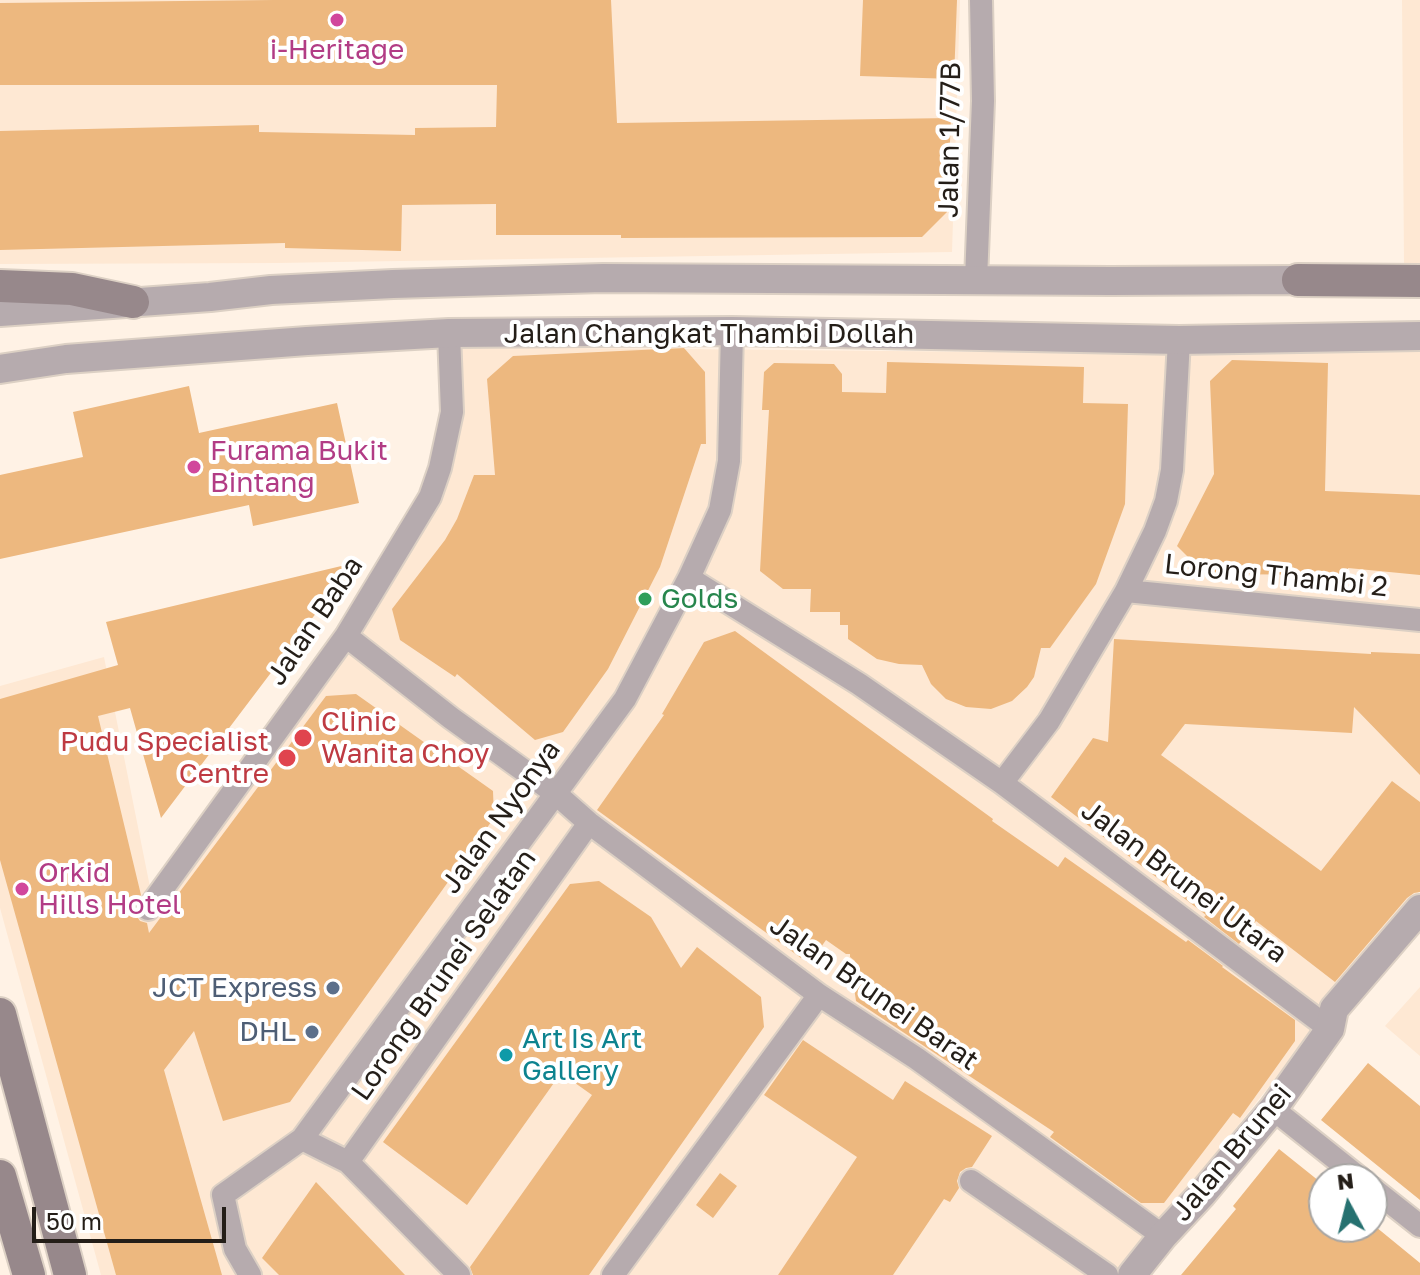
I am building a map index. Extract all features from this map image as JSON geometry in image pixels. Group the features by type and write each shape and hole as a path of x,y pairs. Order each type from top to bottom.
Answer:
{"main road":[{"path":"1298,280 1420,281"},
{"path":"0,286 72,289 133,302"},
{"path":"0,1014 70,1275"},
{"path":"0,1176 29,1275"}],"street":[{"name":"Jalan 1/77B","path":"976,280 983,101 981,0"},
{"name":"Jalan Changkat Thambi Dollah","path":"0,312 335,287 603,278 1298,280 1420,291"},
{"name":"Jalan Changkat Thambi Dollah","path":"0,369 110,355 449,333 732,331 1179,340 1420,336"},
{"name":"Jalan Nyonya","path":"250,1275 235,1249 223,1195 302,1139 625,699 689,578 720,510 729,461 732,331"},
{"name":"Jalan Baba","path":"148,909 346,636 430,497 440,468 452,412 449,333"},
{"path":"1002,783 1049,721 1126,591 1155,531 1166,501 1172,470 1179,340"},
{"name":"Jalan Brunei Utara","path":"689,578 859,684 1002,783 1330,1029"},
{"name":"Lorong Thambi 2","path":"1126,591 1420,620"},
{"name":"Jalan Brunei Barat","path":"346,636 819,995 916,1058 1163,1236"},
{"name":"Lorong Brunei Selatan","path":"348,1162 589,823"},
{"name":"Jalan Brunei","path":"1132,1275 1273,1109 1330,1029 1334,1009 1420,909"},
{"name":"Jalan Brunei","path":"1330,1029 1347,1021 1420,938"},
{"path":"613,1275 819,995"},
{"path":"1273,1109 1341,1163"},
{"path":"302,1139 348,1162 459,1275"},
{"path":"971,1181 1107,1275"},
{"path":"1388,1201 1420,1226"}],"shaded area":[{"path":"0,0 960,0 952,252 277,263 0,264"},
{"path":"1402,0 1420,0 1420,263 1404,263"},
{"path":"461,347 1210,354 1420,351 1420,890 1119,1275 101,1275 0,908 0,686 104,657 155,912 361,632 441,501 463,411"},
{"path":"1420,987 1420,1056 1385,1026"}],"building":[{"path":"611,0 617,123 951,118 947,212 922,237 621,238 621,235 496,235 496,204 402,205 401,251 285,248 285,243 0,250 0,131 259,125 259,132 415,135 415,128 496,127 497,85 0,85 0,3"},
{"path":"863,0 957,0 954,79 860,76"},
{"path":"684,348 705,372 706,444 701,444 660,567 608,669 563,732 535,740 457,674 455,677 400,640 392,609 445,540 457,519 474,475 495,475 487,379 513,356"},
{"path":"1232,360 1328,363 1325,491 1420,495 1420,575 1348,568 1348,575 1205,574 1177,546 1214,474 1210,381"},
{"path":"887,362 1084,367 1083,403 1128,404 1125,504 1096,584 1050,648 1041,648 1034,677 1027,687 1012,701 991,709 966,707 946,699 931,684 922,665 877,659 848,639 848,625 840,625 840,612 810,612 811,589 783,589 760,571 769,410 762,410 764,372 774,363 834,364 842,374 842,392 886,393"},
{"name":"Furama Bukit Bintang","path":"189,386 199,433 337,403 359,503 253,526 249,505 0,559 0,475 83,457 73,412"},
{"path":"354,563 161,818 130,708 98,716 141,895 134,907 136,915 140,921 147,923 149,933 326,696 356,694 493,791 494,818 290,1102 223,1121 194,1031 164,1070 222,1275 116,1275 0,860 0,699 118,665 106,622"},
{"path":"735,631 1058,867 1065,857 1186,942 1188,940 1295,1020 1295,1041 1240,1118 1233,1113 1164,1203 1141,1203 1050,1137 1054,1132 856,1001 851,967 855,961 850,954 826,940 814,957 801,958 597,810 664,715 704,642"},
{"path":"1114,639 1420,654 1420,775 1354,707 1352,733 1185,724 1161,755 1321,871 1392,781 1420,802 1420,892 1407,898 1335,982 1256,921 1239,944 1204,917 1206,915 1051,797 1093,738 1108,742"},
{"path":"599,881 651,917 681,968 697,947 761,997 764,1027 589,1275 473,1275 470,1267 592,1095 561,1073 467,1205 383,1142 570,884"},
{"path":"803,1040 893,1100 905,1081 992,1136 972,1167 960,1172 957,1181 959,1188 950,1202 944,1199 893,1275 778,1275 857,1157 764,1095"},
{"path":"1368,1063 1420,1106 1420,1200 1388,1174 1388,1163 1374,1163 1321,1120"},
{"path":"1279,1149 1308,1172 1308,1243 1388,1243 1388,1237 1420,1263 1420,1275 1181,1275 1236,1209 1233,1206"},
{"path":"720,1173 737,1186 713,1218 696,1205"},
{"path":"316,1182 405,1275 279,1275 262,1258"}],"place":[{"name":"i-Heritage","path":"337,20"},
{"name":"Furama Bukit Bintang","path":"194,467"},
{"name":"Golds","path":"645,599"},
{"name":"Clinic Wanita Choy","path":"303,738"},
{"name":"Pudu Specialist Centre","path":"287,758"},
{"name":"Orkid Hills Hotel","path":"22,889"},
{"name":"JCT Express","path":"333,988"},
{"name":"DHL","path":"312,1032"},
{"name":"Art Is Art Gallery","path":"506,1055"}]}
